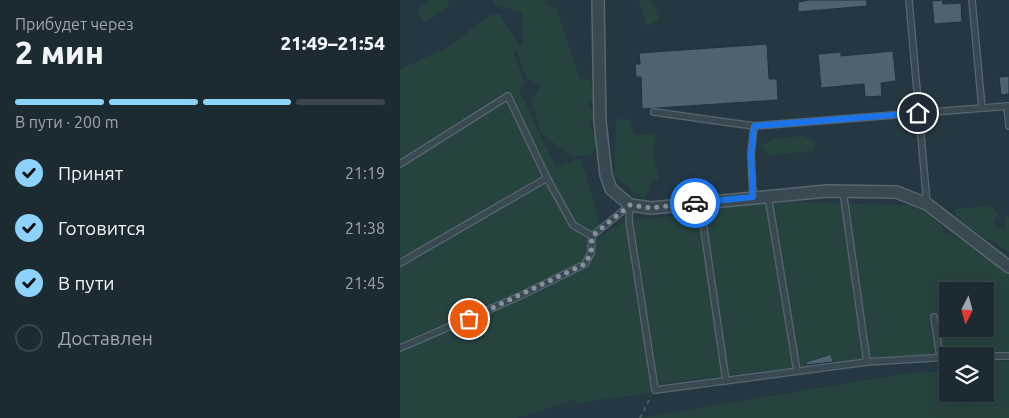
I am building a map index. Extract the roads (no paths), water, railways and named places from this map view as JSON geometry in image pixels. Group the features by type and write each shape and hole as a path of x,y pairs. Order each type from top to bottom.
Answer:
{"street":[{"path":"598,0 600,122 606,175 611,189 630,205 651,208 753,197 843,191 896,192 928,204 1009,267"}],"lane":[{"path":"909,0 918,113 928,204"},
{"path":"972,0 982,108"},
{"path":"400,164 508,96 547,178 573,225 592,236"},
{"path":"654,112 754,126 1008,106 1009,126"},
{"path":"753,197 751,154 754,126"},
{"path":"400,263 547,178"},
{"path":"843,191 867,362"},
{"path":"768,196 798,371"},
{"path":"700,202 726,380"},
{"path":"400,348 520,296 585,264 591,253 592,236 630,205"},
{"path":"630,205 629,221 655,390 867,362 939,357"},
{"path":"934,317 939,350"},
{"path":"994,356 1009,356"}]}
